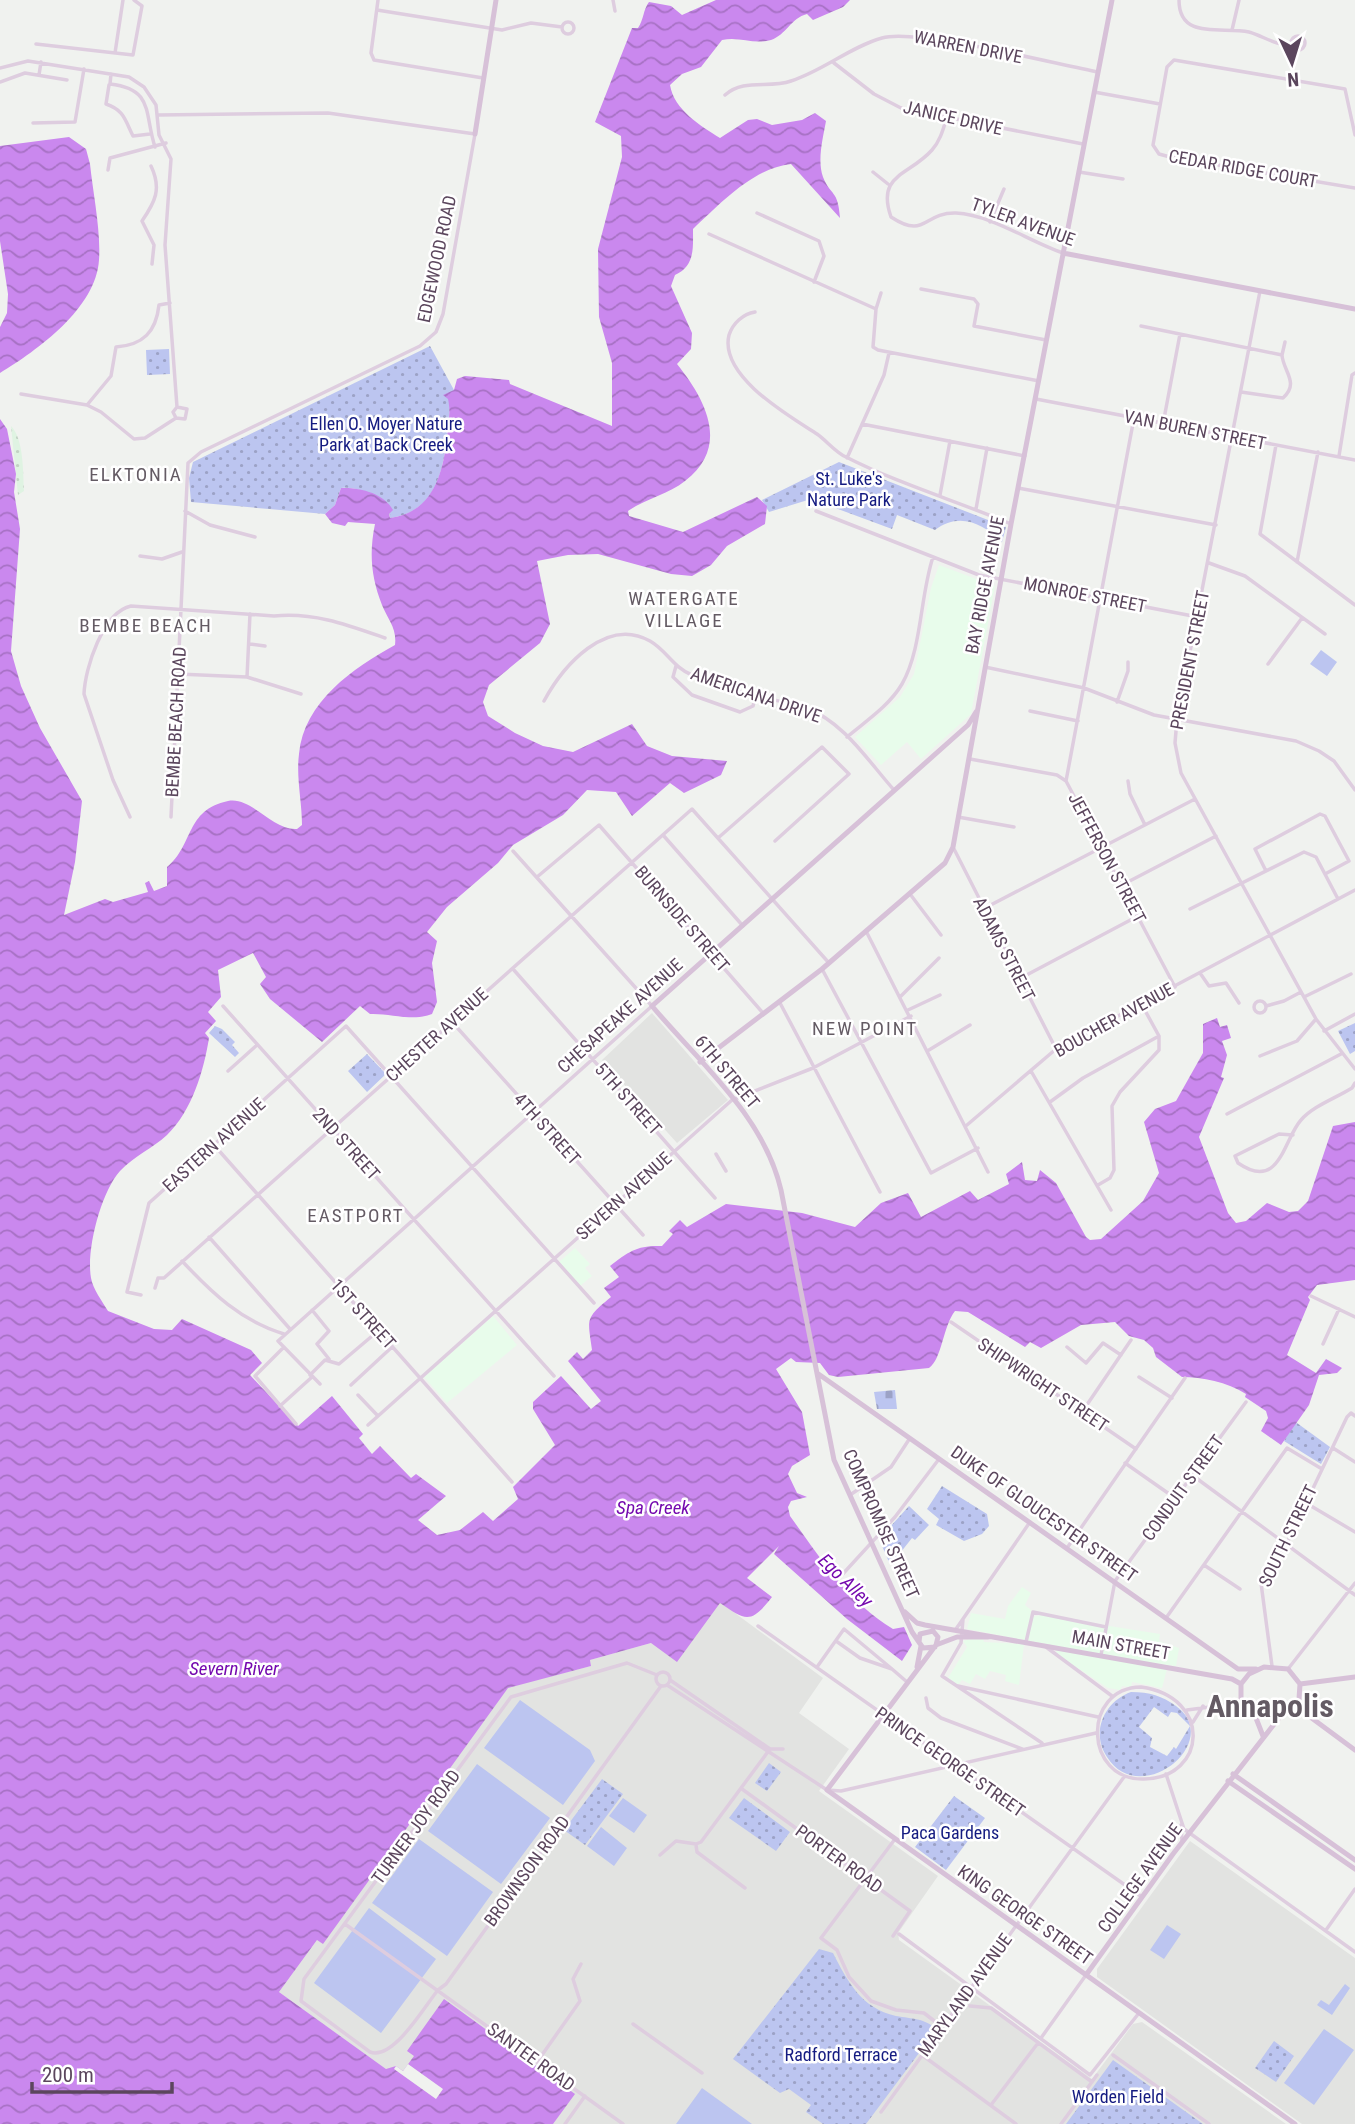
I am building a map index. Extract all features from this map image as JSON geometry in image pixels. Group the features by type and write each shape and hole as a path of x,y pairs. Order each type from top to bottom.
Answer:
{"main road":[{"name":"EDGEWOOD ROAD","path":"475,134 496,0"},
{"name":"BAY RIDGE AVENUE","path":"700,1062 822,970 910,894 947,859 953,847 973,747 976,708 1112,0"},
{"name":"TYLER AVENUE","path":"1063,253 1355,309"},
{"name":"CHESAPEAKE AVENUE","path":"652,1006 968,725 976,708"},
{"path":"968,725 972,732 973,747"},
{"name":"6TH STREET","path":"652,1006 747,1116 771,1155 781,1190 815,1365"},
{"name":"COMPROMISE STREET","path":"815,1365 834,1460 920,1644"},
{"name":"DUKE OF GLOUCESTER STREET","path":"817,1373 1240,1670 1256,1669"},
{"name":"COMPROMISE STREET","path":"905,1612 928,1629"},
{"name":"MAIN STREET","path":"928,1629 937,1626 956,1629 962,1633 995,1636 1232,1679 1241,1684"},
{"path":"827,1790 935,1646 938,1637 928,1629 920,1634 916,1670"},
{"name":"MAIN STREET","path":"935,1646 962,1633"},
{"path":"920,1644 929,1650 935,1646"},
{"path":"1254,1713 1282,1714 1294,1705 1300,1694 1300,1684 1288,1669 1272,1666 1256,1669 1241,1684 1241,1703 1254,1713 1260,1722 1263,1736"},
{"path":"1300,1684 1355,1677"},
{"path":"1294,1705 1355,1750"},
{"name":"COLLEGE AVENUE","path":"1086,1975 1233,1774 1282,1714"},
{"path":"1233,1774 1355,1860"},
{"path":"1228,1781 1355,1868"},
{"name":"KING GEORGE STREET","path":"827,1790 1295,2124"}],"street":[{"path":"116,53 122,0"},
{"path":"36,44 133,55 142,6 134,0"},
{"path":"378,0 372,45 374,60 485,78"},
{"path":"613,0 615,11"},
{"path":"1179,0 1183,19 1202,31 1232,30 1291,45"},
{"path":"1232,30 1239,0"},
{"path":"377,10 502,30 531,23 562,27"},
{"name":"WARREN DRIVE","path":"725,94 734,87 745,84 790,82 834,63 864,45 898,35 1098,72"},
{"name":"CEDAR RIDGE COURT","path":"1355,135 1345,89 1174,60 1167,67 1153,145 1159,154 1355,188"},
{"path":"0,68 14,62 41,62 129,77 144,87 158,115 159,135 166,143 171,159 165,246 177,407 173,412 176,418 182,420 188,414 185,407 177,407"},
{"path":"39,75 41,62"},
{"name":"JANICE DRIVE","path":"834,63 874,94 901,108 946,120 1084,145"},
{"path":"33,124 75,122 84,69"},
{"path":"0,82 25,74 67,80"},
{"path":"111,74 106,104 123,114 133,136 150,134"},
{"path":"110,84 133,88 144,100 155,147"},
{"path":"1094,92 1160,104"},
{"path":"158,115 328,113 475,134"},
{"path":"873,172 888,184 932,151 946,120"},
{"name":"EDGEWOOD ROAD","path":"191,460 420,346 436,332 443,314 475,134"},
{"path":"107,170 110,158 166,143"},
{"path":"151,166 158,187 153,205 142,221 154,244 152,264"},
{"path":"1079,172 1123,179"},
{"name":"TYLER AVENUE","path":"888,184 885,196 891,217 905,226 916,228 940,215 954,213 990,222 1063,253"},
{"path":"158,187 170,188"},
{"path":"990,222 1004,189"},
{"path":"757,213 818,241 824,256 814,282"},
{"path":"709,234 876,309"},
{"path":"921,289 974,299 978,304 974,326 1047,340"},
{"name":"PRESIDENT STREET","path":"1260,290 1177,719 1177,763 1316,1018 1355,1069"},
{"path":"881,293 876,309 873,346 889,352 1040,381"},
{"path":"87,405 111,376 116,347 131,346 147,336 156,322 159,305 170,303"},
{"path":"755,312 747,313 735,323 728,339 730,356 738,371 783,414 847,458 1011,524"},
{"path":"1141,326 1282,355"},
{"path":"1163,424 1180,334"},
{"path":"1241,392 1283,398 1289,393 1291,375 1282,355 1285,342"},
{"path":"847,458 884,375 889,352"},
{"path":"1339,456 1352,375 1355,373"},
{"path":"21,394 87,405 134,439 145,438 176,418"},
{"name":"VAN BUREN STREET","path":"1036,399 1355,460"},
{"path":"1066,781 1134,418"},
{"path":"862,424 1025,456"},
{"path":"940,495 950,441"},
{"path":"1276,445 1261,534 1355,605"},
{"path":"976,509 987,448"},
{"path":"1297,562 1318,452"},
{"name":"BEMBE BEACH ROAD","path":"171,817 186,469 191,460"},
{"path":"1018,488 1216,525"},
{"name":"MONROE STREET","path":"816,510 979,575 1198,617"},
{"path":"185,511 210,525 255,537"},
{"path":"140,556 162,559 182,552"},
{"path":"848,737 890,699 905,678 912,660 925,583 934,556"},
{"path":"1209,563 1245,576 1325,634"},
{"path":"130,817 113,780 91,719 85,681 105,626 114,613 131,606 294,615 339,621 385,638"},
{"path":"247,677 250,614"},
{"path":"1268,664 1302,618"},
{"name":"AMERICANA DRIVE","path":"544,701 554,684 586,651 607,637 625,634 641,637 656,645 676,666 698,677 816,712 848,737 894,790"},
{"path":"250,644 265,646"},
{"path":"1117,702 1128,671 1128,662"},
{"path":"676,666 673,677 692,695 740,712 753,706 755,694"},
{"path":"984,667 1084,688 1144,713 1309,745 1334,761 1355,790"},
{"path":"178,674 247,677 301,694"},
{"path":"1030,711 1078,721"},
{"path":"775,841 849,774 822,747 718,838 830,963"},
{"name":"JEFFERSON STREET","path":"970,759 1056,775 1066,781 1175,987"},
{"path":"1128,781 1130,793 1145,825"},
{"path":"984,909 1195,799"},
{"name":"CHESTER AVENUE","path":"155,1288 158,1278 164,1278 692,809 718,838"},
{"path":"1266,870 1255,849 1320,814 1325,816 1349,861 1325,874"},
{"path":"958,817 1014,827"},
{"name":"BURNSIDE STREET","path":"537,877 599,825 764,1013"},
{"path":"663,835 743,926"},
{"path":"1122,885 1216,836"},
{"name":"ADAMS STREET","path":"953,847 1056,1049"},
{"name":"6TH STREET","path":"513,851 652,1006"},
{"path":"1190,909 1307,852 1314,855 1338,900"},
{"path":"947,859 953,858 961,863"},
{"name":"BOUCHER AVENUE","path":"967,1125 1056,1049 1355,890"},
{"path":"910,894 941,936"},
{"path":"1019,979 1138,916"},
{"path":"866,932 929,1050 988,1172"},
{"path":"901,996 939,958"},
{"name":"5TH STREET","path":"513,968 716,1198"},
{"path":"822,970 931,1173 978,1148"},
{"path":"1200,973 1209,986 1226,983 1240,1003"},
{"path":"1304,997 1351,974"},
{"path":"1266,1006 1301,992"},
{"path":"908,1010 940,995"},
{"path":"779,1002 880,1192"},
{"path":"1098,1185 1110,1178 1114,1170 1112,1106 1120,1092 1156,1056 1159,1036 1142,1004"},
{"name":"2ND STREET","path":"223,1006 554,1376"},
{"name":"CHESAPEAKE AVENUE","path":"284,1347 278,1341 284,1334 652,1006"},
{"path":"1324,1031 1355,1014"},
{"name":"SEVERN AVENUE","path":"368,1425 732,1100 813,1068 911,1016"},
{"path":"1260,1056 1297,1041 1316,1018"},
{"name":"4TH STREET","path":"452,1022 643,1235"},
{"path":"929,1050 970,1025"},
{"name":"EASTERN AVENUE","path":"141,1295 127,1292 149,1203 346,1026 392,1075"},
{"path":"1050,1103 1083,1078 1159,1036"},
{"path":"228,1071 257,1045"},
{"path":"1227,1114 1341,1054"},
{"path":"1031,1071 1111,1210"},
{"path":"392,1075 594,1303"},
{"path":"1293,1135 1279,1134 1235,1156 1238,1163 1254,1170 1271,1167 1282,1157 1293,1135 1300,1120 1352,1088 1355,1083"},
{"name":"1ST STREET","path":"214,1145 512,1482"},
{"path":"716,1154 726,1171"},
{"path":"209,1237 290,1329"},
{"path":"182,1261 214,1295 236,1312 284,1334"},
{"path":"1311,1296 1355,1317"},
{"path":"1323,1343 1339,1309"},
{"path":"312,1310 329,1331 317,1344 329,1359 339,1364 378,1331"},
{"name":"SHIPWRIGHT STREET","path":"951,1322 1136,1448"},
{"path":"1082,1412 1131,1340"},
{"path":"1067,1348 1086,1363 1102,1343 1121,1355"},
{"path":"296,1424 256,1379 255,1373 284,1347 320,1384"},
{"path":"351,1385 392,1347"},
{"path":"280,1406 329,1359"},
{"path":"1139,1377 1172,1398"},
{"path":"1067,1548 1185,1378"},
{"path":"358,1395 378,1416"},
{"name":"CONDUIT STREET","path":"1101,1655 1115,1581 1246,1402"},
{"name":"SOUTH STREET","path":"1272,1666 1260,1588 1286,1545 1322,1469 1353,1415"},
{"path":"850,1496 891,1466 911,1437"},
{"path":"1166,1618 1287,1448 1322,1469"},
{"path":"1333,1448 1355,1462"},
{"path":"839,1577 901,1510 941,1458"},
{"path":"1125,1463 1175,1498"},
{"path":"1192,1475 1355,1595"},
{"path":"1306,1503 1355,1532"},
{"path":"956,1629 1030,1521"},
{"path":"1204,1565 1240,1589"},
{"path":"1288,1669 1355,1583"},
{"path":"1026,1642 1033,1612 1106,1627"},
{"path":"963,1619 962,1633 942,1676 1044,1744"},
{"name":"PRINCE GEORGE STREET","path":"758,1626 1142,1897"},
{"path":"817,1667 844,1629 907,1682"},
{"path":"836,1641 860,1658 892,1669"},
{"path":"1045,1645 1112,1696"},
{"name":"TURNER JOY ROAD","path":"388,2051 379,2054 370,2052 301,2001 302,1984 510,1697 627,1663 657,1675 666,1672 670,1680"},
{"path":"657,1675 657,1682 664,1685"},
{"name":"BROWNSON ROAD","path":"388,2051 453,1974 670,1680"},
{"name":"KING GEORGE STREET","path":"670,1680 827,1790"},
{"name":"KING GEORGE STREET","path":"664,1685 769,1751"},
{"path":"956,1686 1099,1717"},
{"path":"1130,1688 1150,1689 1171,1697 1187,1710 1193,1722 1193,1742 1188,1754 1166,1774 1142,1779 1124,1777 1104,1760 1098,1749 1096,1732 1099,1717 1112,1696 1130,1688"},
{"path":"926,1698 928,1708 941,1718 1022,1749"},
{"path":"1187,1710 1241,1703"},
{"path":"1193,1722 1203,1706"},
{"path":"827,1790 841,1791 1096,1732"},
{"path":"660,1855 676,1841 695,1844 706,1838 769,1751 783,1749"},
{"path":"1166,1774 1181,1825 1182,1842"},
{"name":"MARYLAND AVENUE","path":"881,2112 1124,1777"},
{"name":"PORTER ROAD","path":"743,1789 910,1911 892,1936"},
{"path":"1181,1825 1355,1952"},
{"path":"895,1839 821,1938 837,1950 849,1977 869,2000 896,2010 924,2013 942,2026"},
{"path":"695,1844 697,1852 746,1888"},
{"path":"1326,1930 1355,1889"},
{"name":"SANTEE ROAD","path":"345,1924 623,2124"},
{"path":"899,1934 1095,2075"},
{"path":"537,2062 580,2001 573,1979 581,1964"},
{"name":"COLLEGE AVENUE","path":"1041,2038 1086,1975"},
{"path":"970,2006 991,2008 1092,2082"},
{"path":"1061,2124 1139,2013"},
{"path":"633,2024 702,2073"},
{"path":"991,2105 1038,2043"},
{"path":"922,2055 1017,2124"},
{"path":"1112,2055 1209,2124"},
{"path":"565,2124 585,2096"}],"shaded area":[{"path":"939,565 995,586 971,714 921,759 907,742 881,765 855,737 900,697 914,674 931,588"},
{"path":"652,1013 728,1100 677,1143 602,1060"},
{"path":"575,1248 590,1264 585,1268 592,1276 580,1286 559,1262"},
{"path":"493,1316 517,1345 447,1403 424,1377"},
{"path":"1022,1587 1031,1593 1025,1605 1031,1610 1030,1618 1040,1615 1160,1634 1159,1641 1179,1648 1176,1666 1168,1665 1162,1688 1132,1682 1131,1687 1122,1686 1120,1690 1108,1688 1056,1654 1057,1646 967,1629 971,1613 1005,1619 1008,1606"},
{"path":"720,1602 823,1678 799,1713 849,1749 819,1791 938,1876 898,1933 899,1940 1092,2079 1133,2024 1142,2022 1286,2124 462,2124 279,1992 317,1940 323,1943 508,1687 591,1666 590,1660 651,1643"},
{"path":"983,1639 984,1642 1024,1644 1019,1685 1005,1681 1006,1675 990,1671 985,1679 976,1674 970,1684 962,1680 958,1685 948,1678 967,1647 963,1641"},
{"path":"1190,1841 1355,1958 1355,2124 1302,2124 1097,1977 1097,1969"}],"green space":[{"name":"Ellen O. Moyer Nature Park at Back Creek","path":"430,346 454,390 450,402 443,464 438,480 421,505 408,513 390,518 388,503 360,490 348,488 341,488 335,505 325,514 191,502 189,478 193,462"},
{"path":"169,349 170,374 147,375 146,350"},
{"name":"St. Luke's Nature Park","path":"839,462 1006,527 1002,542 970,522 953,522 935,530 897,515 892,529 811,499 769,512 762,500"},
{"path":"1321,650 1337,662 1327,676 1310,664"},
{"path":"1355,1023 1355,1051 1350,1054 1338,1031"},
{"path":"215,1026 235,1042 232,1045 239,1053 235,1057 209,1033"},
{"path":"367,1054 386,1074 367,1092 348,1071"},
{"path":"895,1390 897,1409 877,1409 874,1392"},
{"path":"1297,1423 1330,1447 1321,1464 1284,1441 1292,1426"},
{"path":"942,1486 987,1514 989,1526 982,1534 964,1541 936,1525 939,1519 927,1509"},
{"path":"909,1506 929,1525 915,1540 912,1538 893,1562 889,1562 879,1539"},
{"path":"1131,1692 1155,1695 1176,1706 1188,1720 1189,1725 1177,1713 1171,1712 1168,1717 1154,1707 1139,1727 1152,1738 1150,1747 1167,1756 1174,1747 1176,1749 1189,1727 1191,1736 1184,1751 1172,1764 1156,1773 1139,1776 1121,1771 1107,1757 1102,1747 1100,1728 1107,1710 1122,1696"},
{"path":"520,1700 590,1750 595,1761 563,1805 484,1748"},
{"path":"769,1763 781,1772 767,1791 755,1783"},
{"path":"477,1764 550,1818 501,1884 428,1831"},
{"path":"602,1779 623,1794 585,1845 564,1830"},
{"name":"Paca Gardens","path":"954,1796 985,1818 946,1870 915,1847"},
{"path":"623,1798 647,1815 634,1833 609,1816"},
{"path":"744,1798 790,1832 776,1851 729,1818"},
{"path":"601,1827 627,1848 614,1866 587,1846"},
{"path":"419,1839 493,1892 447,1956 372,1903"},
{"path":"369,1908 436,1959 381,2033 314,1983"},
{"path":"1167,1925 1181,1934 1164,1959 1150,1950"},
{"name":"Radford Terrace","path":"819,1949 833,1953 850,1984 874,2007 896,2016 922,2021 937,2029 866,2124 823,2124 806,2112 811,2105 789,2089 780,2093 733,2059"},
{"path":"1345,1984 1350,1988 1332,2015 1317,2005 1321,2000 1329,2005"},
{"path":"1324,2029 1354,2050 1314,2105 1284,2083"},
{"path":"1274,2041 1294,2056 1276,2082 1255,2068"},
{"name":"Worden Field","path":"1113,2060 1203,2124 1066,2124"},
{"path":"702,2088 752,2124 676,2124"}],"sand":[{"path":"11,426 18,439 22,457 24,491 18,495"}],"water":[{"name":"Severn River","path":"716,0 850,0 843,7 813,20 807,14 801,16 771,40 722,40 701,67 682,74 670,85 683,110 720,138 748,120 757,119 772,125 802,120 815,113 826,121 821,149 821,170 836,198 840,218 791,164 763,172 750,180 693,229 693,250 689,262 675,275 671,286 692,333 691,349 677,364 704,407 709,422 707,453 699,467 685,481 628,511 629,516 683,532 757,497 767,506 765,524 727,546 711,565 692,576 671,574 598,554 568,555 537,561 550,624 540,643 489,685 483,702 488,716 543,746 573,752 632,724 647,746 672,756 727,761 721,775 684,793 670,783 632,816 616,792 587,790 563,815 513,845 498,863 447,907 427,932 437,941 432,963 437,1002 432,1014 409,1017 370,1014 360,1006 322,1042 270,999 260,984 266,977 253,953 218,970 221,997 208,1012 216,1021 205,1033 209,1038 196,1090 176,1125 167,1135 131,1161 113,1180 101,1207 93,1237 90,1266 94,1286 108,1311 154,1329 172,1330 182,1319 251,1350 262,1363 250,1375 298,1426 332,1396 363,1434 359,1438 372,1454 380,1446 411,1478 416,1474 446,1496 418,1520 437,1535 460,1530 483,1512 493,1521 518,1499 513,1487 555,1445 533,1409 533,1402 561,1376 591,1409 601,1401 568,1361 577,1352 583,1359 592,1350 590,1320 596,1310 611,1297 604,1288 619,1277 610,1266 623,1256 640,1248 662,1246 673,1234 669,1231 680,1220 687,1227 726,1204 802,1213 855,1227 881,1203 908,1193 921,1217 970,1191 978,1200 1009,1184 1006,1174 1022,1162 1025,1180 1037,1181 1040,1170 1056,1183 1086,1237 1090,1240 1101,1239 1143,1201 1159,1173 1144,1122 1155,1109 1176,1101 1203,1053 1203,1024 1217,1018 1220,1027 1227,1025 1231,1038 1222,1041 1227,1055 1221,1077 1224,1078 1199,1137 1228,1213 1236,1223 1246,1221 1267,1203 1289,1212 1298,1211 1308,1201 1333,1126 1355,1122 1355,1280 1317,1285 1308,1297 1310,1300 1287,1355 1316,1373 1326,1359 1342,1368 1337,1373 1319,1375 1309,1405 1281,1445 1261,1431 1268,1418 1266,1411 1245,1397 1246,1394 1214,1381 1182,1377 1156,1357 1153,1348 1144,1340 1129,1336 1115,1322 1081,1325 1041,1348 1030,1342 1025,1347 968,1312 955,1311 937,1357 929,1368 838,1377 829,1375 820,1363 796,1362 791,1358 776,1369 802,1412 810,1455 792,1466 788,1474 797,1493 807,1497 791,1501 788,1507 790,1516 836,1578 862,1606 893,1629 904,1627 912,1645 902,1661 847,1619 774,1554 779,1546 747,1578 772,1597 765,1606 748,1617 720,1603 677,1662 651,1643 590,1660 591,1666 508,1688 323,1944 317,1940 279,1992 386,2069 396,2066 403,2071 414,2056 407,2051 444,1999 575,2094 553,2124 0,2124 0,419 7,429 16,474 14,492 20,529 11,651 21,686 40,728 82,801 75,862 64,915 105,899 113,902 148,892 145,883 149,881 154,891 167,886 167,867 182,849 197,820 214,806 237,801 254,808 279,825 297,829 302,825 299,754 310,718 320,703 347,676 395,645 393,629 373,575 372,545 375,524 348,522 345,526 332,523 325,514 335,505 341,488 363,490 384,499 393,510 389,514 390,518 405,514 426,499 439,477 445,451 449,409 448,399 443,395 454,390 457,379 465,376 509,380 510,384 612,426 612,363 599,317 598,249 622,157 621,136 595,122 632,28 638,28 649,2 671,6 682,15"},
{"path":"69,137 86,149 90,164 99,237 99,260 95,278 88,295 63,326 0,373 0,327 7,313 8,294 0,241 0,146"}],"pier":[{"path":"408,2064 443,2089 436,2099 394,2069 396,2066 403,2071"}],"district":[{"name":"ELKTONIA","path":"136,474"},
{"name":"WATERGATE VILLAGE","path":"684,609"},
{"name":"BEMBE BEACH","path":"146,625"},
{"name":"NEW POINT","path":"865,1028"},
{"name":"EASTPORT","path":"356,1215"},
{"name":"Annapolis","path":"1270,1706"}],"water label":[{"name":"Spa Creek","path":"653,1507"},
{"name":"Ego Alley","path":"846,1580"}]}
